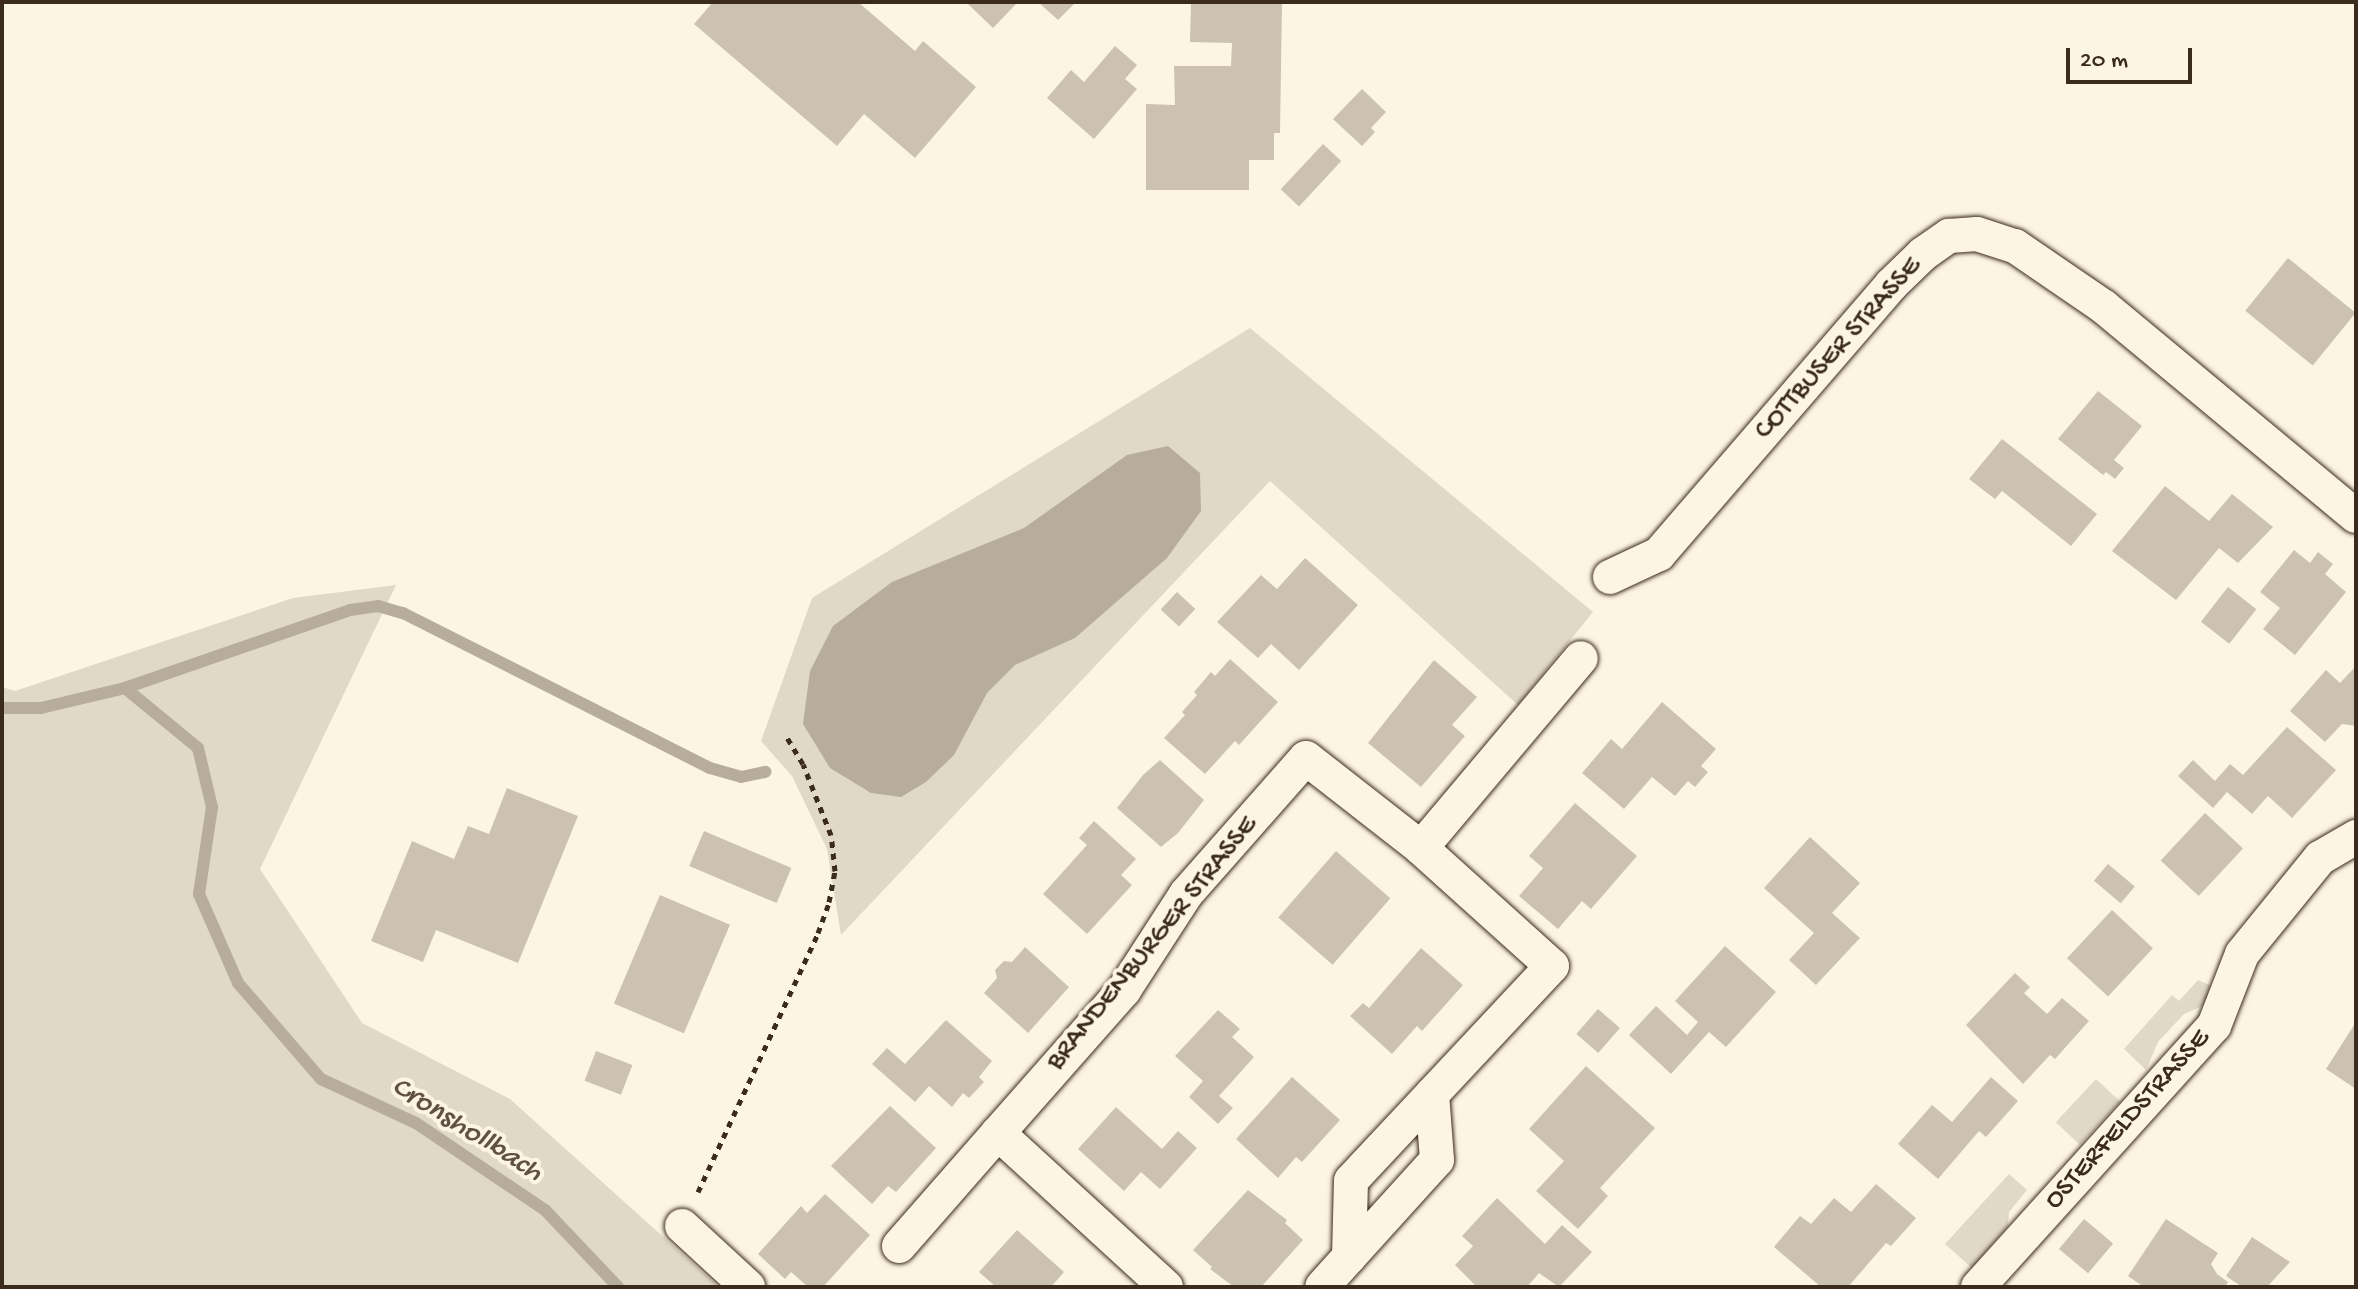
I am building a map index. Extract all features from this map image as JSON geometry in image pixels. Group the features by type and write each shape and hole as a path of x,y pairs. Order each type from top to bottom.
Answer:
{"street":[{"name":"COTTBUSER STRASSE","path":"1610,577 1659,554 1891,285 1923,254 1949,236 1977,234 2015,246 2104,307 2356,516"},
{"path":"1421,848 1581,658"},
{"name":"BRANDENBURGER STRASSE","path":"899,1246 1124,990 1186,894 1306,758 1421,848 1552,966 1351,1181 1349,1257"},
{"name":"OSTERFELDSTRASSE","path":"1978,1287 2214,1026 2242,954 2320,858 2356,837"},
{"path":"1322,1287 1437,1160 1432,1094"},
{"path":"998,1133 1166,1287"},
{"path":"682,1226 748,1287"}],"path":[{"path":"682,1226 818,933 829,902 835,871 831,835 808,775 786,736"}],"shaded area":[{"path":"1250,328 1593,612 1518,705 1270,481 841,935 827,849 792,776 761,741 812,598"},
{"path":"1168,446 1200,473 1201,511 1167,558 1075,638 1015,665 987,693 954,755 926,782 901,797 871,793 830,768 803,724 810,671 833,626 892,582 1024,528 1127,455"},
{"path":"396,585 260,869 362,1023 510,1099 719,1287 2,1287 2,687 15,691 293,598"},
{"path":"2198,980 2214,987 2207,1004 2184,1014 2158,1042 2146,1070 2124,1049 2172,995 2179,1001"},
{"path":"2096,1079 2120,1102 2080,1145 2056,1122"},
{"path":"2009,1174 2027,1190 2009,1212 2008,1226 1972,1268 1945,1244"}],"building":[{"path":"713,2 858,2 915,51 923,41 976,87 915,158 864,114 837,146 694,24"},
{"path":"1018,2 993,28 968,4"},
{"path":"1038,2 1076,2 1058,20"},
{"path":"1191,2 1282,2 1280,133 1274,133 1274,160 1249,160 1249,190 1146,190 1146,104 1175,105 1174,66 1231,66 1232,43 1190,42"},
{"path":"1115,46 1137,65 1125,79 1137,89 1094,139 1047,98 1071,70 1084,82"},
{"path":"1362,89 1386,112 1371,128 1375,132 1362,146 1333,119"},
{"path":"1323,144 1341,161 1299,206 1281,189"},
{"path":"2288,258 2356,313 2313,366 2245,311"},
{"path":"2098,391 2142,426 2114,460 2124,468 2115,479 2106,472 2103,475 2058,439"},
{"path":"2002,439 2097,514 2071,546 2002,491 1995,499 1969,479"},
{"path":"2165,486 2209,521 2232,494 2273,527 2238,563 2219,548 2176,600 2112,551"},
{"path":"2294,550 2310,563 2318,552 2333,564 2325,574 2346,592 2295,655 2263,629 2280,608 2260,592"},
{"path":"1305,558 1358,605 1299,670 1271,644 1258,658 1217,622 1261,575 1277,589"},
{"path":"2228,587 2256,609 2229,644 2201,622"},
{"path":"1177,592 1195,609 1179,627 1161,610"},
{"path":"1230,659 1278,702 1239,745 1235,741 1205,774 1164,738 1185,715 1182,712 1197,695 1194,692 1211,672 1215,676"},
{"path":"1434,660 1477,697 1452,725 1465,736 1421,787 1368,743"},
{"path":"2356,666 2356,726 2342,724 2325,742 2290,711 2326,670 2340,683"},
{"path":"1662,702 1716,749 1701,766 1708,772 1695,787 1688,781 1675,796 1652,777 1624,809 1582,773 1611,739 1622,749"},
{"path":"2287,727 2336,770 2292,818 2268,796 2252,814 2227,792 2213,808 2178,776 2193,760 2215,781 2230,764 2243,775"},
{"path":"1160,760 1204,800 1178,833 1161,847 1117,808 1143,775"},
{"path":"507,788 578,816 518,963 436,930 423,962 371,941 412,841 454,859 468,826 489,834"},
{"path":"1575,803 1637,856 1591,909 1582,901 1558,929 1519,896 1543,868 1529,856"},
{"path":"2205,813 2243,848 2199,896 2161,861"},
{"path":"1094,821 1136,859 1121,875 1132,885 1087,934 1043,894 1087,845 1079,838"},
{"path":"704,831 791,868 777,903 689,866"},
{"path":"1810,837 1860,883 1832,913 1860,938 1816,985 1789,960 1814,933 1764,888"},
{"path":"1336,851 1390,898 1333,965 1278,917"},
{"path":"2108,864 2135,886 2121,903 2094,881"},
{"path":"660,895 730,925 684,1033 614,1004"},
{"path":"2112,910 2153,948 2108,996 2067,958"},
{"path":"1725,946 1776,992 1726,1047 1709,1032 1671,1074 1629,1035 1656,1006 1687,1035 1698,1022 1675,1001"},
{"path":"1025,947 1069,987 1028,1033 984,993 997,978 995,970 1004,961 1012,962"},
{"path":"1421,948 1463,985 1422,1031 1417,1026 1392,1054 1350,1016 1363,1003 1369,1008"},
{"path":"2015,973 2030,987 2024,993 2047,1014 2062,998 2089,1021 2055,1059 2050,1055 2023,1084 1966,1025"},
{"path":"1598,1009 1620,1028 1598,1053 1576,1034"},
{"path":"1218,1010 1240,1029 1232,1037 1254,1057 1219,1096 1233,1108 1218,1124 1189,1097 1203,1081 1175,1056"},
{"path":"946,1020 992,1061 979,1077 984,1082 969,1098 963,1093 952,1107 929,1086 915,1102 872,1064 887,1048 905,1064"},
{"path":"2356,1022 2356,1089 2326,1069"},
{"path":"596,1051 632,1065 621,1095 585,1081"},
{"path":"1586,1066 1655,1128 1600,1188 1608,1196 1578,1229 1536,1191 1564,1161 1529,1129"},
{"path":"1292,1077 1340,1120 1302,1162 1296,1157 1278,1178 1236,1139"},
{"path":"1991,1077 2018,1101 1986,1137 1979,1131 1938,1179 1898,1144 1932,1105 1952,1122"},
{"path":"890,1106 936,1148 896,1192 888,1186 872,1204 831,1166"},
{"path":"1116,1107 1162,1149 1178,1131 1197,1148 1160,1189 1141,1172 1124,1191 1078,1149"},
{"path":"1876,1184 1916,1218 1891,1246 1886,1243 1848,1287 1821,1287 1774,1247 1800,1216 1811,1224 1834,1198 1851,1212"},
{"path":"1248,1190 1287,1220 1285,1223 1303,1240 1261,1287 1234,1287 1210,1269 1212,1267 1193,1250"},
{"path":"825,1194 870,1235 823,1287 808,1287 791,1272 785,1279 758,1254 801,1206 807,1213"},
{"path":"1497,1198 1545,1244 1562,1225 1592,1252 1559,1287 1539,1273 1527,1287 1477,1287 1455,1265 1473,1246 1462,1236"},
{"path":"2084,1219 2113,1243 2088,1273 2059,1249"},
{"path":"2166,1219 2218,1253 2211,1264 2217,1274 2228,1282 2225,1287 2144,1287 2128,1276"},
{"path":"1017,1230 1064,1272 1051,1287 996,1287 979,1272"},
{"path":"2252,1237 2290,1262 2267,1287 2242,1287 2226,1276"}],"waterway":[{"path":"125,688 350,610 378,606 403,613 710,768 741,777 765,772"},
{"name":"Cronshollbach","path":"2,708 41,708 125,688 198,748 212,807 199,894 238,983 321,1079 416,1123 545,1210 618,1287"}]}
